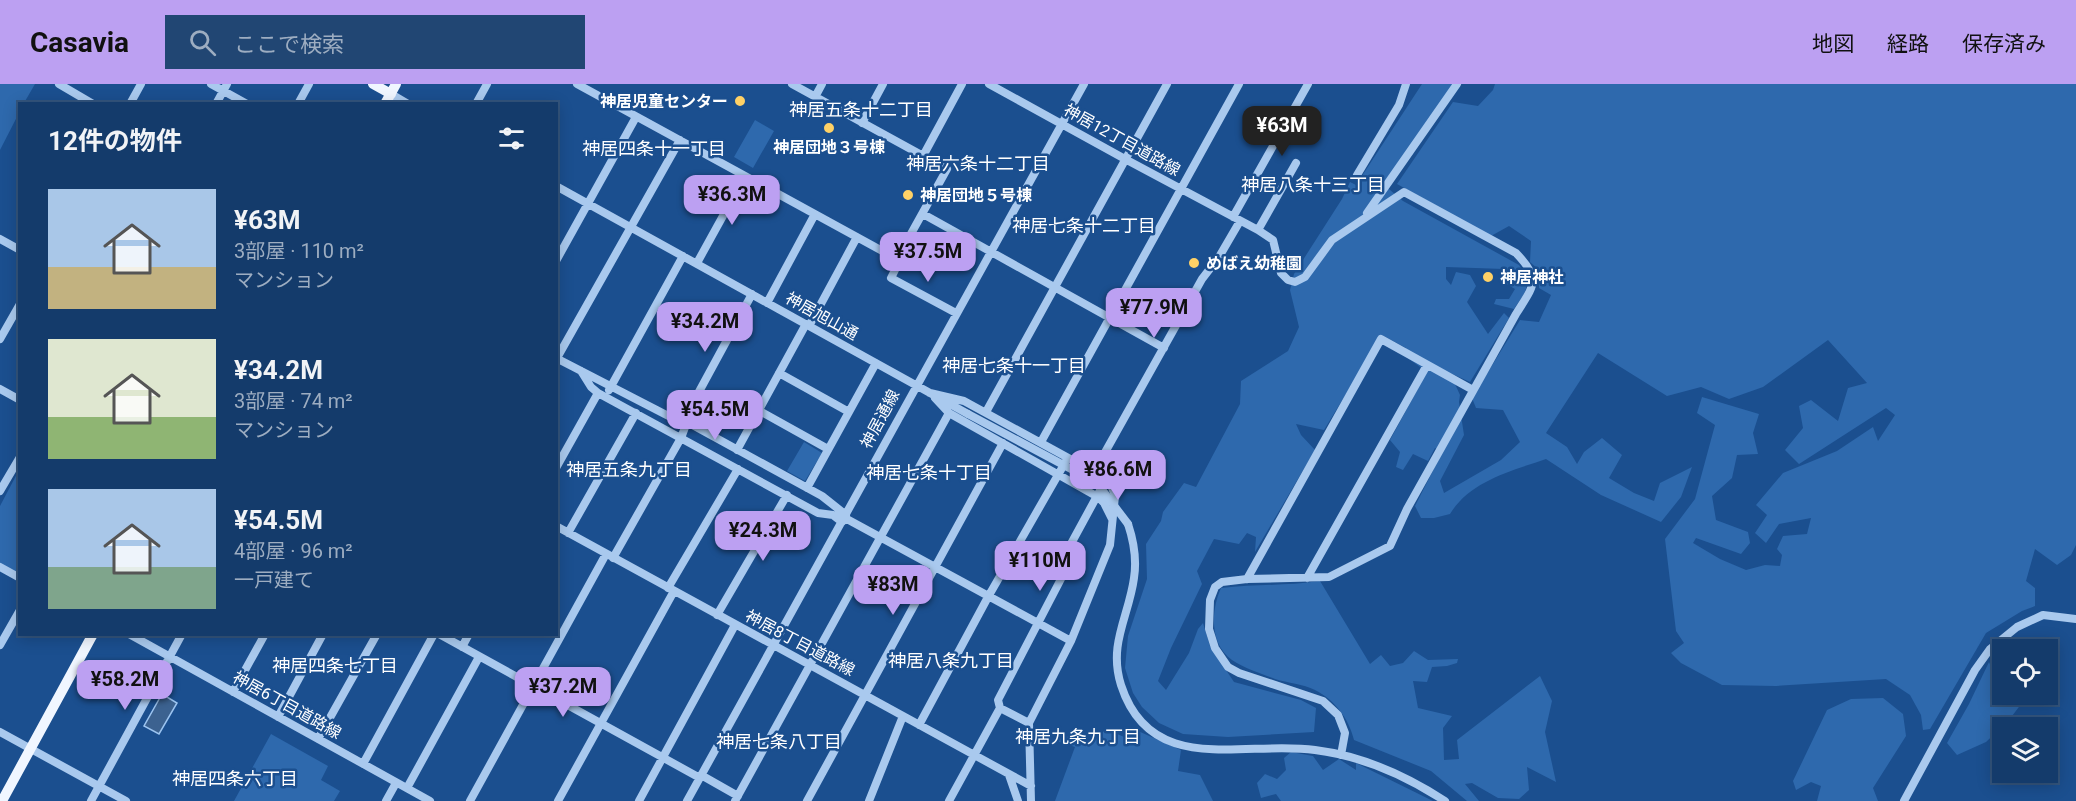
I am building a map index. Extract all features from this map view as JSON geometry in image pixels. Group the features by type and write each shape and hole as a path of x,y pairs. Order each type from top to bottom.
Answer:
{"main road":[{"path":"373,84 391,94"},
{"path":"2,801 92,636"}],"street":[{"path":"58,84 90,102"},
{"path":"131,102 141,84"},
{"path":"212,84 225,87 244,102"},
{"path":"299,102 309,84"},
{"path":"477,102 487,84"},
{"path":"577,84 897,259"},
{"path":"792,84 946,169 897,259 898,264 891,278 956,313"},
{"path":"815,97 822,84"},
{"path":"862,123 883,84"},
{"path":"922,156 962,84"},
{"name":"神居通線","path":"687,801 1083,84"},
{"path":"986,412 1167,84"},
{"path":"1041,442 1239,84"},
{"path":"1357,175 1399,105 1406,84"},
{"path":"1364,218 1457,84"},
{"name":"神居12丁目道路線","path":"995,85 1125,159 1258,230"},
{"path":"1094,472 1202,279 1219,256 1306,85"},
{"path":"217,102 225,87"},
{"path":"391,94 405,102"},
{"path":"558,257 636,117"},
{"path":"558,356 680,140"},
{"path":"1296,163 1258,230 1273,240 1281,273 1288,280 1295,282 1305,277 1332,240 1404,192 1516,253 1528,266 1533,276 1532,289 1407,509 1390,546 1329,577 1247,579 1222,582 1215,587 1210,600 1209,629 1215,648 1228,667 1239,673 1323,701 1338,715 1346,734 1341,755 1368,761 1399,774 1445,801"},
{"path":"696,264 745,176"},
{"name":"神居旭山通","path":"558,187 1086,477 1100,487 1128,524 1134,546 1134,580 1117,642 1116,663 1125,697 1149,729 1184,747 1223,751 1314,749 1341,755"},
{"path":"767,303 815,214"},
{"path":"923,214 1164,348"},
{"path":"737,450 857,237"},
{"path":"0,239 18,249"},
{"path":"558,465 602,395 612,385 683,256"},
{"path":"470,801 534,686 681,438 684,422 752,294"},
{"path":"0,339 18,308"},
{"path":"1247,579 1381,339 1473,390"},
{"path":"558,359 684,422 822,496 844,518"},
{"path":"807,488 876,363"},
{"path":"1307,578 1427,365"},
{"path":"581,371 591,387 602,395 818,513 844,518 1071,641"},
{"path":"779,373 849,412"},
{"path":"0,389 18,399"},
{"path":"930,393 964,400 1068,457 1106,480 1111,485 1115,496 1110,545 1071,641 1029,723 1031,801"},
{"path":"930,393 949,413 1098,497 1114,522"},
{"path":"758,410 828,449"},
{"path":"568,532 636,413"},
{"path":"443,636 736,798 949,413"},
{"path":"807,801 1003,443"},
{"path":"919,725 988,597 1068,457"},
{"path":"0,491 18,460"},
{"path":"558,801 738,469"},
{"path":"949,801 1000,708 998,700 1062,577 1060,564 1106,480"},
{"path":"717,615 787,495"},
{"name":"神居8丁目道路線","path":"558,527 1031,786"},
{"path":"0,567 18,577"},
{"path":"0,645 18,614"},
{"path":"1904,801 1975,670 1990,649 2017,627 2043,615 2076,619"},
{"path":"639,801 735,625"},
{"name":"神居6丁目道路線","path":"133,636 430,801"},
{"path":"91,801 181,636"},
{"path":"233,692 264,636"},
{"path":"278,717 322,636"},
{"path":"318,739 376,636"},
{"path":"363,764 433,636"},
{"path":"462,647 468,636"},
{"path":"407,788 480,657"},
{"path":"1000,708 1029,723"},
{"path":"869,801 903,716"},
{"path":"0,732 126,801"},
{"path":"1010,775 1018,801"},
{"path":"386,801 396,783"}],"shaded area":[{"path":"0,84 35,84 25,102 18,102 18,115 0,150"},
{"path":"1422,84 1453,84 1383,184 1403,201 1519,265 1527,283 1514,309 1494,304 1496,299 1509,299 1515,289 1503,282 1504,269 1446,267 1446,279 1451,285 1456,272 1470,275 1476,286 1467,302 1488,334 1504,313 1509,318 1470,382 1450,373 1460,395 1464,435 1440,481 1444,493 1501,460 1520,442 1503,410 1476,408 1472,398 1520,320 1539,322 1551,295 1539,288 1539,270 1530,262 1531,241 1509,226 1491,236 1397,184 1453,102 1478,106 1493,90 1495,84 2076,84 2076,545 2071,555 2057,565 2035,549 2026,581 2035,588 2035,606 2022,611 1986,633 1930,729 1923,730 1921,715 1910,695 1886,679 1776,686 1722,685 1681,663 1671,653 1684,643 1676,631 1665,539 1695,499 1715,425 1697,413 1702,397 1759,414 1753,433 1758,454 1737,455 1732,478 1712,496 1716,520 1748,532 1750,543 1741,554 1696,538 1693,543 1720,559 1746,570 1765,565 1780,566 1782,555 1777,549 1783,536 1807,534 1811,518 1779,524 1766,543 1755,533 1767,515 1756,505 1783,473 1837,451 1873,427 1878,441 1895,415 1886,408 1799,464 1785,450 1803,428 1799,406 1811,400 1838,421 1848,388 1867,383 1828,340 1763,387 1729,399 1701,387 1667,396 1598,353 1546,433 1567,447 1577,464 1584,452 1602,438 1622,455 1609,478 1634,493 1654,501 1660,483 1692,467 1681,497 1661,522 1601,495 1546,459 1480,485 1458,503 1450,514 1421,518 1415,506 1442,453 1435,448 1428,461 1413,454 1403,470 1396,467 1400,452 1390,440 1427,372 1405,356 1406,348 1382,335 1324,430 1296,424 1301,435 1315,450 1255,552 1256,537 1247,533 1239,544 1214,539 1197,571 1202,584 1158,681 1166,690 1189,653 1198,629 1203,623 1210,646 1234,682 1301,700 1316,708 1314,732 1228,737 1183,734 1159,723 1142,707 1133,693 1125,668 1128,636 1147,579 1146,544 1161,521 1163,512 1184,483 1196,487 1240,404 1241,381 1288,351 1299,327 1290,290 1294,274 1342,199 1350,182 1356,185"},
{"path":"755,120 774,131 753,168 734,157"},
{"path":"804,442 822,453 805,481 787,471"},
{"path":"18,472 18,574 0,564 0,506"},
{"path":"1320,581 1370,664 1381,655 1390,666 1403,663 1414,651 1428,660 1458,659 1457,663 1432,667 1427,682 1413,681 1418,708 1452,716 1443,728 1444,760 1459,759 1457,740 1540,676 1552,701 1545,732 1556,782 1527,767 1529,790 1519,799 1498,798 1472,783 1465,784 1479,801 1467,801 1431,771 1354,740 1349,725 1340,711 1322,694 1306,686 1253,671 1232,660 1219,645 1214,616 1221,588"},
{"path":"1989,662 1992,669 1992,705 2020,705 2011,717 1992,717 1992,736 1986,742 1957,755 1947,743"},
{"path":"162,694 177,703 159,734 144,726"},
{"path":"1883,698 1903,714 1906,736 1873,788 1878,801 1817,801 1821,786 1811,782 1796,790 1793,781 1827,710 1851,699"},
{"path":"1129,727 1181,750 1178,771 1200,775 1213,801 1055,801 1075,747 1057,741 1058,735 1094,741 1106,729 1124,737"},
{"path":"271,734 328,766 321,780 340,791 334,801 234,801"},
{"path":"1291,752 1313,756 1323,770 1339,759 1356,770 1356,763 1433,801 1281,801 1276,794 1261,798 1257,783 1265,774 1277,779 1286,770 1284,758"}],"place":[{"name":"神居児童センター","path":"740,101"},
{"name":"神居団地３号棟","path":"829,128"},
{"name":"神居団地５号棟","path":"908,195"},
{"name":"めばえ幼稚園","path":"1194,263"},
{"name":"神居神社","path":"1488,277"}],"district":[{"name":"神居五条十二丁目","path":"861,109"},
{"name":"神居四条十一丁目","path":"654,148"},
{"name":"神居六条十二丁目","path":"978,163"},
{"name":"神居八条十三丁目","path":"1313,184"},
{"name":"神居七条十二丁目","path":"1084,225"},
{"name":"神居七条十一丁目","path":"1014,365"},
{"name":"神居五条九丁目","path":"629,469"},
{"name":"神居七条十丁目","path":"929,472"},
{"name":"神居八条九丁目","path":"951,660"},
{"name":"神居四条七丁目","path":"335,665"},
{"name":"神居九条九丁目","path":"1078,736"},
{"name":"神居七条八丁目","path":"779,741"},
{"name":"神居四条六丁目","path":"235,778"}]}
